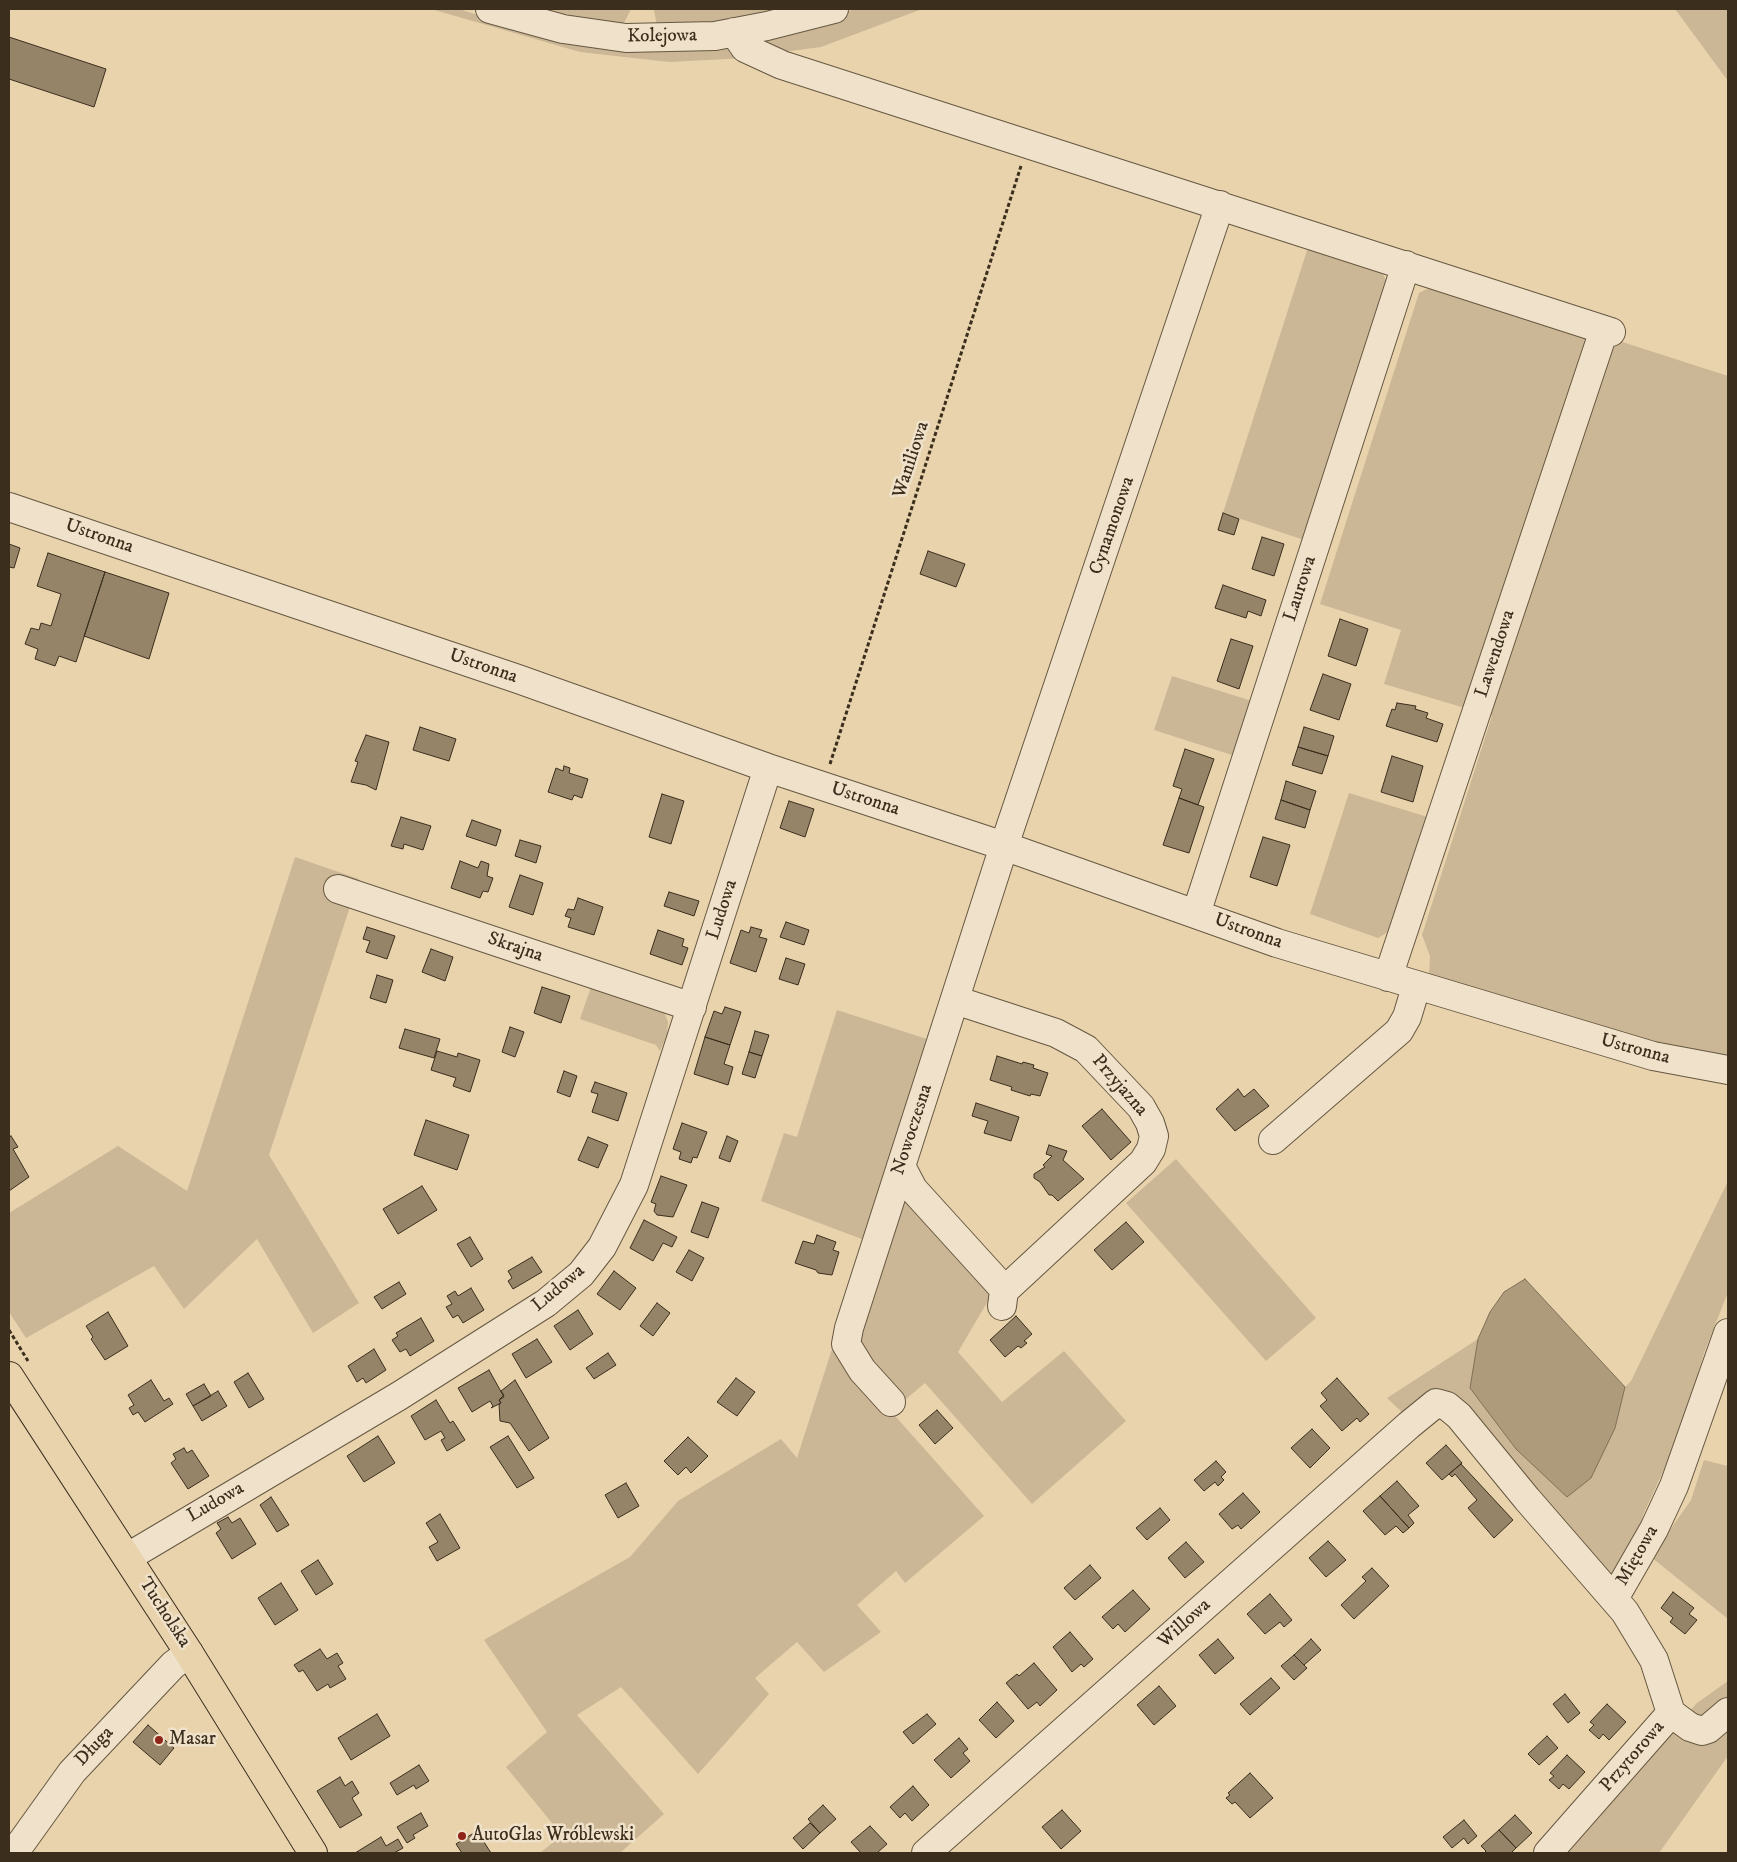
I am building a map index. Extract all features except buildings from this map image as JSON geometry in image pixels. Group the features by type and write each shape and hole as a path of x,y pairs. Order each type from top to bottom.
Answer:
{"main road":[{"name":"Tucholska","path":"9,1376 128,1557 313,1853"}],"street":[{"name":"Kolejowa","path":"490,9 563,29 626,38 715,36 834,9"},
{"path":"734,32 745,48 782,65 1406,265"},
{"name":"Cynamonowa","path":"1004,846 1220,205"},
{"name":"Lawendowa","path":"1388,978 1608,331 1406,265"},
{"name":"Laurowa","path":"1196,914 1406,265"},
{"name":"Ustronna","path":"9,506 509,676 768,768 1004,846 1277,943 1416,987 1653,1056 1728,1070"},
{"name":"Ludowa","path":"128,1557 399,1396 546,1303 581,1274 606,1240 634,1185 768,768"},
{"name":"Nowoczesna","path":"891,1402 862,1370 846,1344 848,1328 956,1000 1004,846"},
{"name":"Skrajna","path":"338,889 692,1007"},
{"path":"1273,1140 1399,1031 1407,1017 1416,987"},
{"name":"Przyjazna","path":"901,1166 913,1189 1003,1298 1143,1162 1151,1149 1154,1136 1150,1122 1141,1106 1086,1049 1056,1033 956,1000"},
{"name":"Miętowa","path":"1448,1406 1459,1416 1527,1499 1612,1597 1619,1590 1650,1536 1674,1486 1728,1333"},
{"name":"Willowa","path":"926,1853 1414,1420 1432,1405 1441,1403 1448,1406"},
{"path":"1612,1597 1625,1612 1654,1660 1671,1713"},
{"name":"Długa","path":"14,1853 75,1768 173,1665 189,1653"},
{"name":"Przytorowa","path":"1548,1853 1671,1713 1690,1727 1702,1731 1708,1729 1728,1712"}],"path":[{"name":"Waniliowa","path":"822,786 1029,143"}],"shaded area":[{"path":"431,9 459,9 487,18 718,45 732,48 746,58 669,62 580,52"},
{"path":"531,9 631,9 622,27"},
{"path":"804,9 743,22 657,26 654,10"},
{"path":"855,9 922,9 821,47 768,54 754,38"},
{"path":"1675,9 1728,9 1728,81"},
{"path":"1311,238 1376,261 1387,282 1304,540 1223,513"},
{"path":"1439,283 1728,376 1728,1062 1632,1040 1429,978 1430,956 1422,935 1492,716 1384,684 1401,630 1320,604 1419,293"},
{"path":"1172,676 1252,701 1235,756 1154,730"},
{"path":"1349,793 1431,818 1396,927 1378,938 1310,914"},
{"path":"295,857 359,879 269,1155 359,1303 313,1333 257,1239 184,1309 154,1266 26,1338 9,1312 9,1213 118,1146 187,1191"},
{"path":"591,987 664,1012 668,1022 667,1035 660,1051 656,1045 580,1019"},
{"path":"837,1010 930,1040 867,1241 761,1201 784,1133 797,1137"},
{"path":"1176,1159 1316,1318 1266,1361 1126,1203"},
{"path":"1728,1181 1728,1292 1704,1353 1691,1398 1666,1465 1643,1515 1636,1547 1614,1582 1460,1405 1405,1415 1387,1398 1478,1339 1470,1388 1516,1449 1568,1497 1615,1428 1625,1387 1631,1381"},
{"path":"902,1189 995,1289 958,1352 1002,1402 1064,1351 1126,1421 1032,1504 925,1383 900,1404 863,1362 861,1339 864,1303"},
{"path":"1525,1279 1625,1387 1615,1428 1591,1478 1567,1497 1516,1449 1470,1388 1478,1339 1490,1312 1504,1292"},
{"path":"833,1346 984,1516 905,1583 896,1571 857,1605 881,1632 824,1672 797,1642 755,1678 769,1694 698,1774 621,1687 577,1715 664,1814 620,1853 540,1853 562,1835 506,1767 547,1732 484,1640 630,1557 678,1501 781,1439 797,1458"},
{"path":"1704,1460 1728,1466 1728,1619 1651,1557 1691,1500"},
{"path":"1728,1681 1728,1756 1659,1853 1560,1853 1697,1703"}],"place":[{"name":"Masar","path":"159,1740"},
{"name":"AutoGlas Wróblewski","path":"462,1836"}]}
